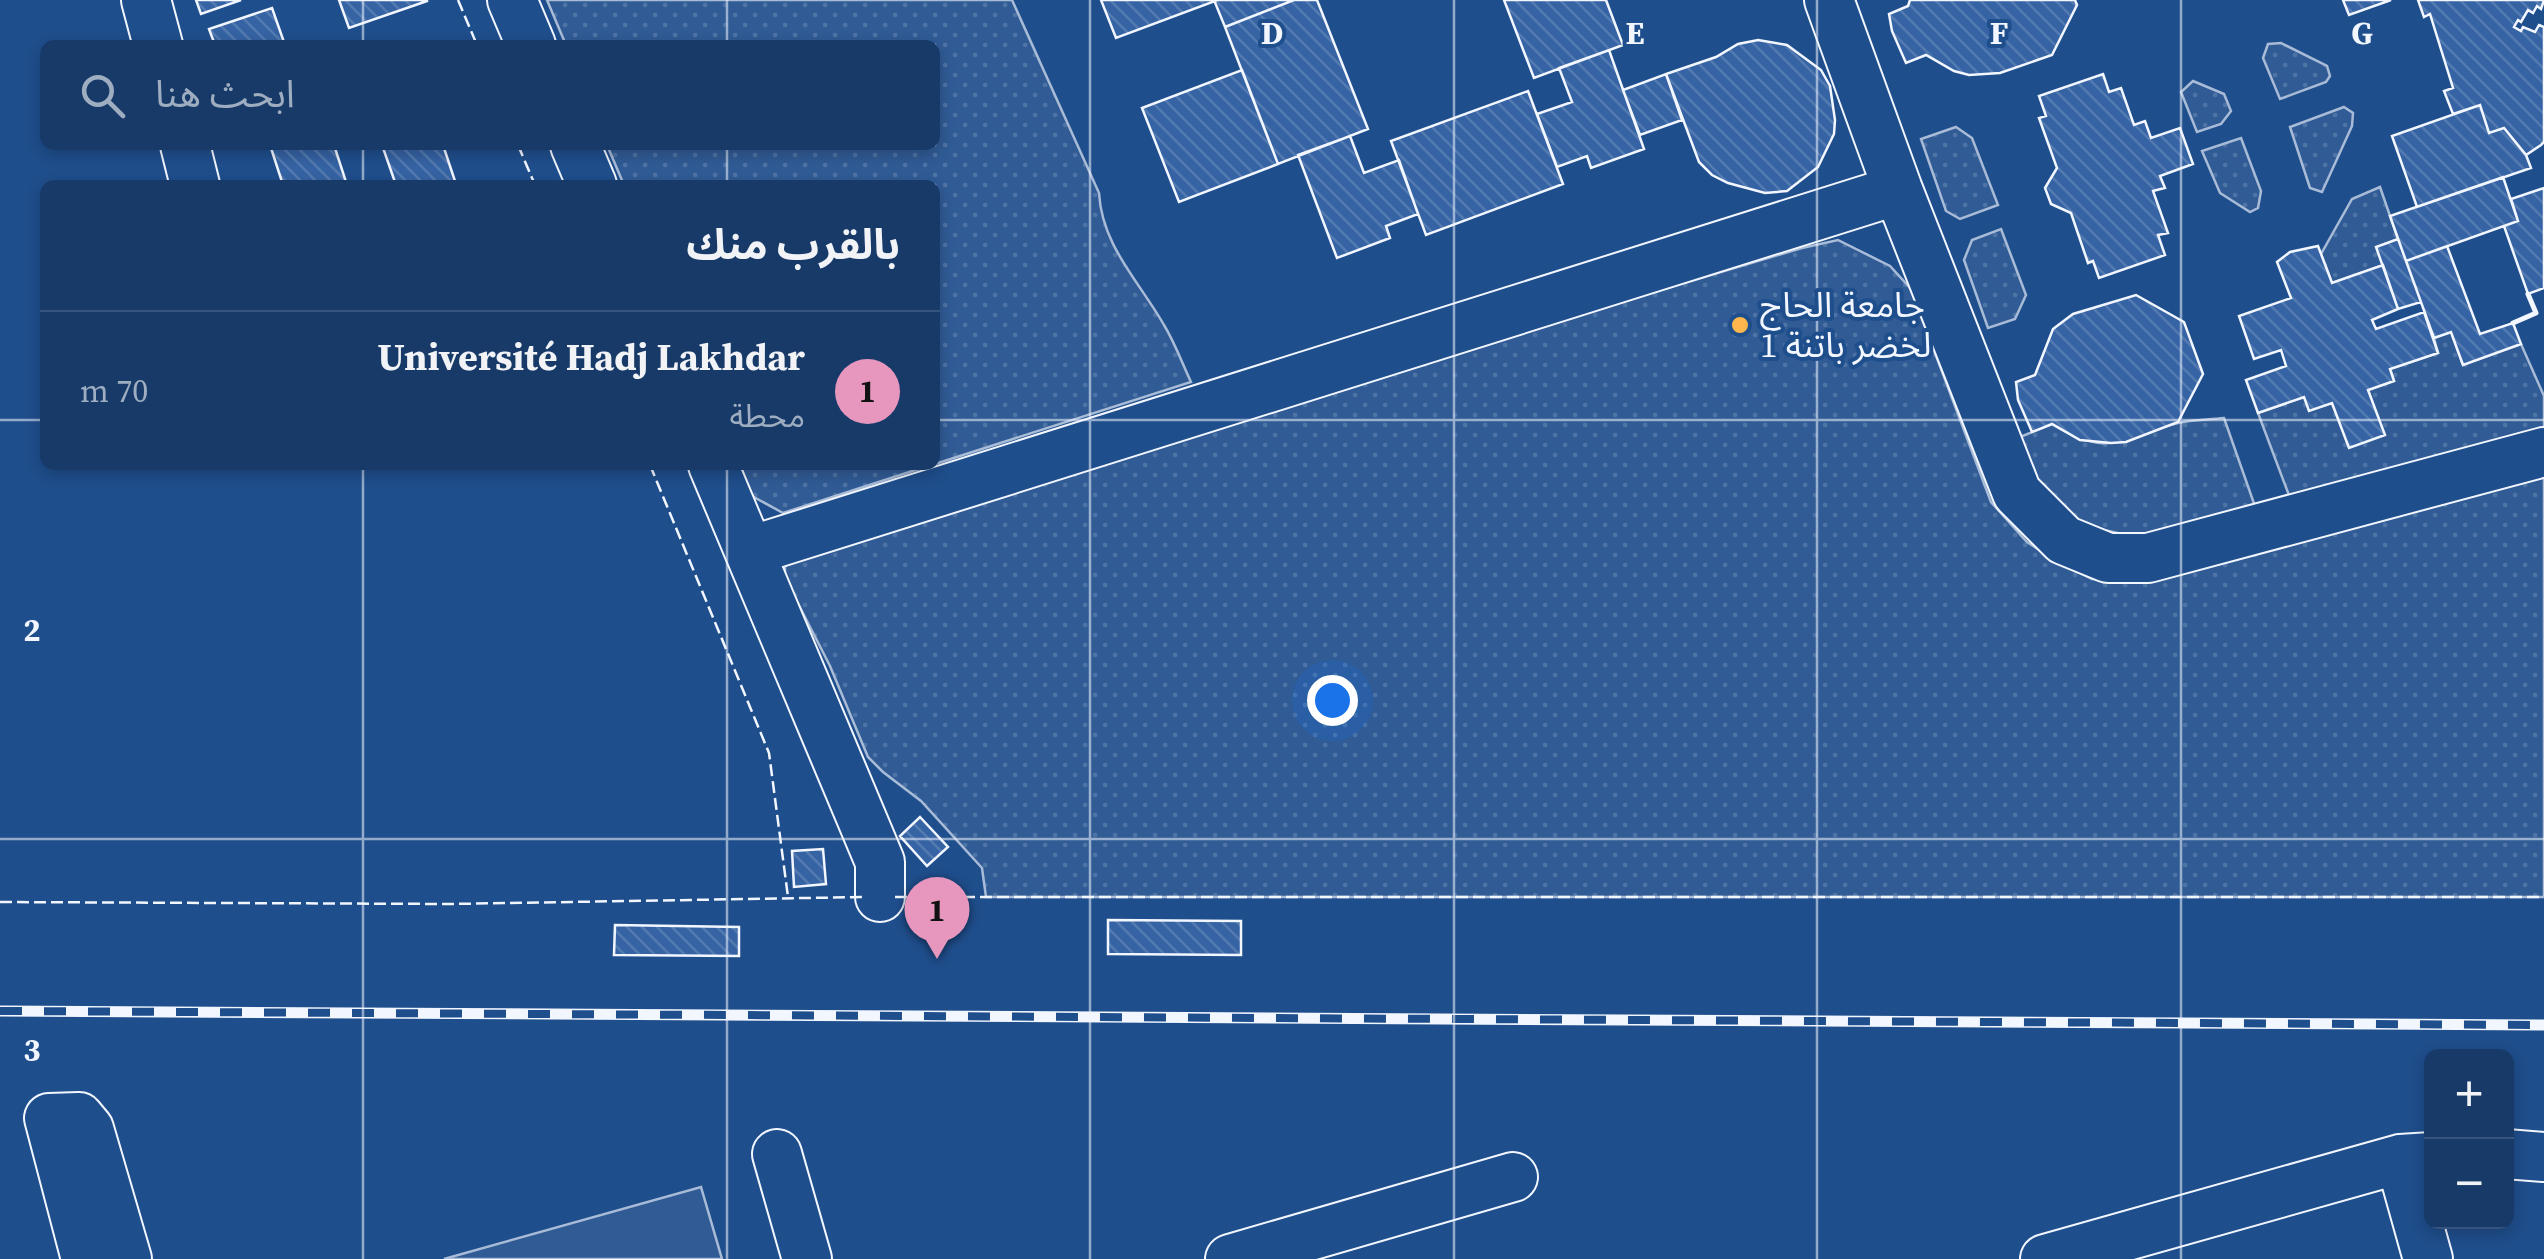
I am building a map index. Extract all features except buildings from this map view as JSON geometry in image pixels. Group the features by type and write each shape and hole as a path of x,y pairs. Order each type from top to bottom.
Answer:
{"street":[{"path":"146,0 157,40"},
{"path":"512,0 530,40"},
{"path":"1829,0 1898,190 2018,494 2064,540 2108,558 2148,558 2544,452"},
{"path":"185,150 193,180"},
{"path":"577,150 590,180"},
{"path":"750,551 1898,190"},
{"path":"715,470 880,862 880,897"},
{"path":"86,1259 49,1118 79,1118 87,1125 126,1259"},
{"path":"777,1154 807,1259"},
{"path":"2514,1155 2544,1157"},
{"path":"2045,1259 2130,1247 2416,1158 2428,1259"},
{"path":"1230,1259 1513,1177"}],"shaded area":[{"path":"547,0 1012,0 1099,193 1114,246 1168,332 1191,382 940,462 940,180 622,180 609,150 940,150 940,40 564,40"},
{"path":"2281,43 2327,66 2330,76 2326,82 2280,99 2263,58 2268,44"},
{"path":"2193,81 2224,94 2231,111 2221,124 2197,132 2181,92"},
{"path":"2344,107 2353,113 2352,126 2322,192 2310,188 2290,127"},
{"path":"1956,127 1972,138 1998,205 1960,219 1946,211 1921,139"},
{"path":"2241,138 2261,191 2258,208 2250,212 2220,193 2202,151"},
{"path":"2380,187 2398,239 2377,247 2383,265 2332,283 2321,254 2352,199"},
{"path":"2001,229 2026,295 2015,319 1988,328 1964,260 1972,240"},
{"path":"1838,240 1890,266 1911,289 1991,502 2027,542 2092,579 2134,581 2544,467 2544,897 986,897 982,868 921,801 868,757 830,666 785,578 785,557 799,546"},
{"path":"2451,332 2463,365 2521,344 2544,396 2544,434 2290,498 2258,413 2304,397 2332,403 2349,447 2384,435 2368,390 2394,381 2390,369 2438,353 2434,338"},
{"path":"2224,418 2257,512 2140,538 2086,526 2042,492 2015,439 2052,424 2089,441 2116,442 2183,422"},
{"path":"742,470 916,470 783,513 752,496"},
{"path":"701,1187 722,1259 444,1259"}],"railway":[{"path":"0,1011 2544,1025"}],"fence":[{"path":"458,0 475,40"},
{"path":"520,150 533,180"},
{"path":"652,470 769,753 788,897"},
{"path":"0,902 451,904 865,897"},
{"path":"895,897 2544,897"}],"wall":[{"path":"2513,323 2536,313 2528,294"}],"place":[{"name":"جامعة الحاج لخضر باتنة 1","path":"1740,325"},
{"name":"Université Hadj Lakhdar","path":"937,959"}]}
